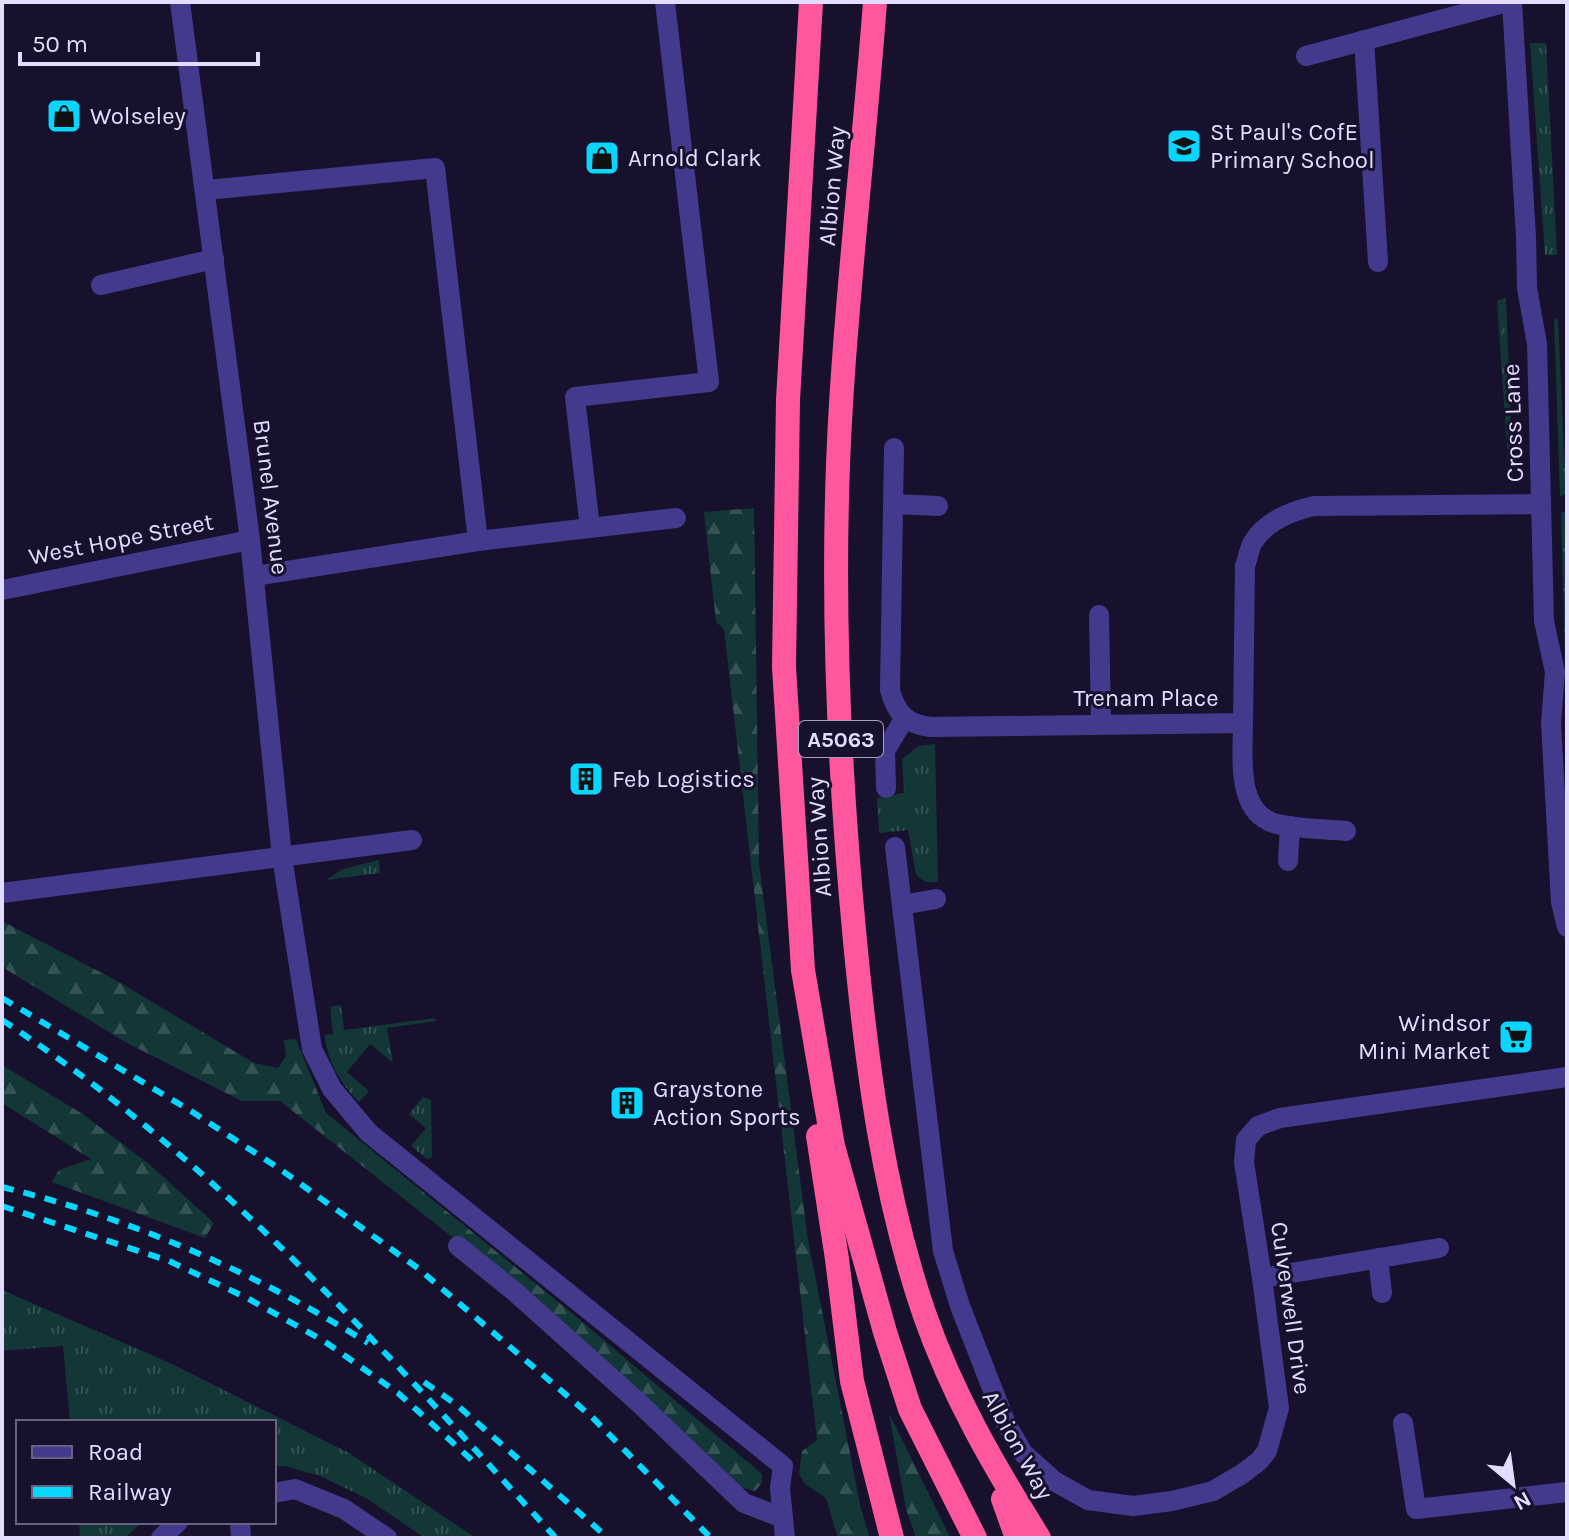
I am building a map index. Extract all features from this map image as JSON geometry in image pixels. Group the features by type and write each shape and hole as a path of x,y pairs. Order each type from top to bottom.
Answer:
{"highway":[{"name":"Albion Way","path":"811,2 788,400 784,667 803,970 833,1146 885,1332 910,1409 975,1538"},
{"name":"Albion Way","path":"875,2 841,404 837,624 846,852 860,993 883,1164 924,1313 941,1357 988,1456 1039,1538"},
{"name":"A5063","path":"803,970 820,1157 837,1259 852,1381 892,1538"},
{"name":"A5063","path":"988,1456 1017,1538"}],"street":[{"name":"Brunel Avenue","path":"180,2 250,540 282,857 312,1049 332,1089 369,1133 783,1466 780,1488 784,1528"},
{"path":"590,528 575,397 709,382 665,2"},
{"path":"1306,56 1509,2"},
{"name":"Cross Lane","path":"1509,2 1527,288 1537,344 1544,621 1555,672 1551,723 1561,902 1567,927"},
{"path":"1364,40 1378,262"},
{"path":"206,190 435,168 478,541"},
{"path":"101,285 214,259"},
{"path":"886,788 885,751 904,719 893,704 890,690 894,448"},
{"path":"894,504 938,506"},
{"name":"Trenam Place","path":"904,719 930,727 1243,723 1245,566 1253,542 1269,526 1298,510 1314,506 1541,504"},
{"path":"254,576 478,541 676,518"},
{"name":"West Hope Street","path":"2,590 250,540"},
{"path":"1099,615 1101,724"},
{"path":"1243,723 1244,784 1248,796 1263,817 1274,824 1346,831"},
{"path":"1288,861 1290,826"},
{"path":"2,893 412,840"},
{"name":"Cross Lane","path":"1559,842 1567,866"},
{"name":"Culverwell Drive","path":"895,847 943,1251 960,1306 1006,1424 1023,1453 1054,1481 1088,1500 1133,1506 1213,1491 1242,1474 1267,1451 1279,1408 1244,1162 1246,1140 1258,1126 1280,1118 1567,1077"},
{"path":"902,905 936,899"},
{"path":"458,1246 515,1292 627,1392 744,1503 784,1528"},
{"path":"1262,1278 1439,1248"},
{"path":"1378,1258 1382,1293"},
{"path":"1403,1423 1416,1509 1567,1492"},
{"path":"276,1493 295,1489 344,1509 387,1538"},
{"path":"161,1538 176,1524"}],"green space":[{"path":"1530,43 1546,43 1557,255 1545,255"},
{"path":"1506,297 1513,475 1509,477 1497,301"},
{"path":"1554,318 1558,320 1566,494 1560,496"},
{"path":"754,508 759,864 808,1240 861,1509 870,1538 838,1538 826,1498 805,1484 799,1474 802,1451 817,1440 724,629 716,622 704,512"},
{"path":"1561,512 1567,513 1565,663"},
{"path":"935,744 938,882 926,882 916,875 908,830 879,833 877,798 904,793 902,759 918,746"},
{"path":"379,860 380,873 326,880 343,869"},
{"path":"2,921 119,982 254,1063 278,1068 286,1056 284,1040 296,1039 326,1113 567,1309 762,1474 762,1483 755,1491 732,1485 518,1289 280,1101 242,1101 127,1043 2,967"},
{"path":"341,1005 344,1030 435,1018 436,1021 387,1028 393,1063 370,1044 347,1072 369,1091 359,1102 336,1072 326,1045 325,1035 333,1034 330,1007"},
{"path":"2,1065 84,1115 149,1164 214,1223 205,1238 52,1182 59,1170 91,1159 2,1103"},
{"path":"423,1097 431,1100 432,1158 427,1159 411,1146 426,1128 409,1114"},
{"path":"2,1290 170,1363 349,1453 476,1538 425,1538 366,1498 320,1476 276,1466 276,1420 70,1420 63,1346 2,1351"},
{"path":"889,1413 951,1538 916,1538 906,1509"},
{"path":"79,1524 140,1524 125,1538 80,1538"}],"railway":[{"path":"2,998 191,1111 277,1167 419,1269 592,1417 711,1538"},
{"path":"2,1020 80,1074 226,1196 361,1328 555,1537"},
{"path":"2,1187 98,1215 191,1250 281,1293 368,1343"},
{"path":"2,1206 169,1261 247,1298 324,1341 398,1393 474,1462"},
{"path":"424,1382 457,1405 608,1538"}],"place":[{"name":"Wolseley","path":"64,116"},
{"name":"St Paul's CofE Primary School","path":"1184,146"},
{"name":"Arnold Clark","path":"602,158"},
{"name":"Feb Logistics","path":"586,779"},
{"name":"Windsor Mini Market","path":"1516,1037"},
{"name":"Graystone Action Sports","path":"627,1103"}]}
